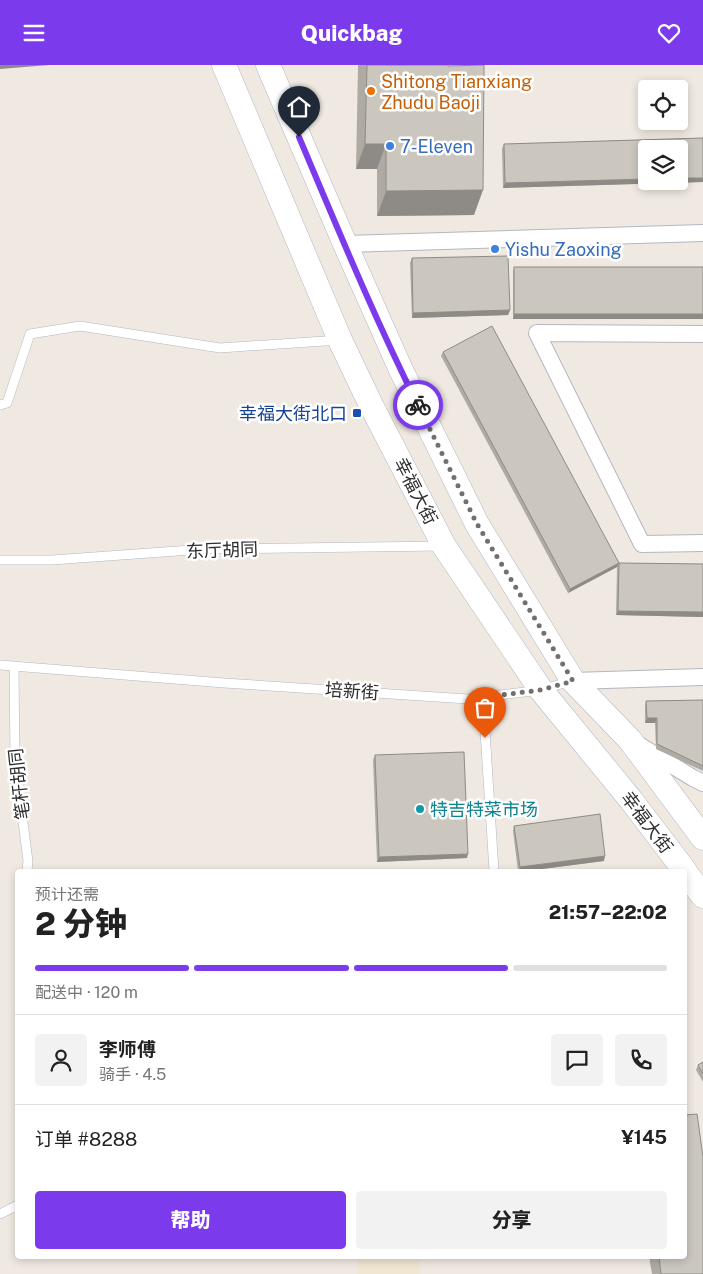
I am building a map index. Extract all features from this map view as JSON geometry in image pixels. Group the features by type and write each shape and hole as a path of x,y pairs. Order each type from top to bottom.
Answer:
{"main road":[{"name":"幸福大街","path":"224,65 340,340 371,405 444,546 541,690 631,800 683,869"},
{"name":"幸福大街","path":"268,65 344,244 401,370 477,524 573,681 630,740 703,838"},
{"name":"幸福大街","path":"687,875 703,896"}],"street":[{"path":"344,244 703,233"},
{"path":"703,334 536,333 642,544 703,543"},
{"name":"培新街","path":"573,681 703,677"},
{"path":"630,740 703,783"}],"lane":[{"path":"0,405 7,403 30,334 80,326 220,348 340,340"},
{"name":"东厅胡同","path":"0,560 52,560 205,549 444,546"},
{"name":"培新街","path":"0,665 224,683 482,700 500,695 541,690 573,681"},
{"name":"笔杆胡同","path":"14,667 15,760 28,861 27,869"},
{"path":"482,700 494,869"},
{"path":"0,1214 15,1206"}],"shaded area":[{"path":"357,1259 419,1259 420,1274 358,1274"}],"building":[{"path":"367,65 484,65 483,190 386,191 386,144 365,144"},
{"path":"703,138 703,178 688,178 688,140 638,140 638,179 505,183 504,144"},
{"path":"508,256 510,310 413,313 412,258"},
{"path":"514,267 703,267 703,314 514,314"},
{"path":"492,326 619,563 570,589 443,352"},
{"path":"619,563 703,564 703,612 618,611"},
{"path":"703,700 703,766 657,744 657,718 647,718 646,701"},
{"name":"特吉特菜市场","path":"464,752 468,854 379,857 375,755"},
{"path":"600,814 605,856 520,867 514,826"},
{"path":"703,1062 703,1074 698,1065"},
{"path":"697,1114 703,1157 703,1274 661,1274 659,1259 687,1259 687,1115"}],"way so far":[{"path":"418,405 477,524 573,681 541,690 500,695 482,700 485,738"}],"place":[{"name":"Shitong Tianxiang Zhudu Baoji","path":"371,91"},
{"name":"7-Eleven","path":"390,146"},
{"name":"Yishu Zaoxing","path":"495,249"},
{"name":"幸福大街北口","path":"357,413"},
{"name":"特吉特菜市场","path":"420,809"}],"route":[{"path":"299,137 344,244 418,405"}]}
